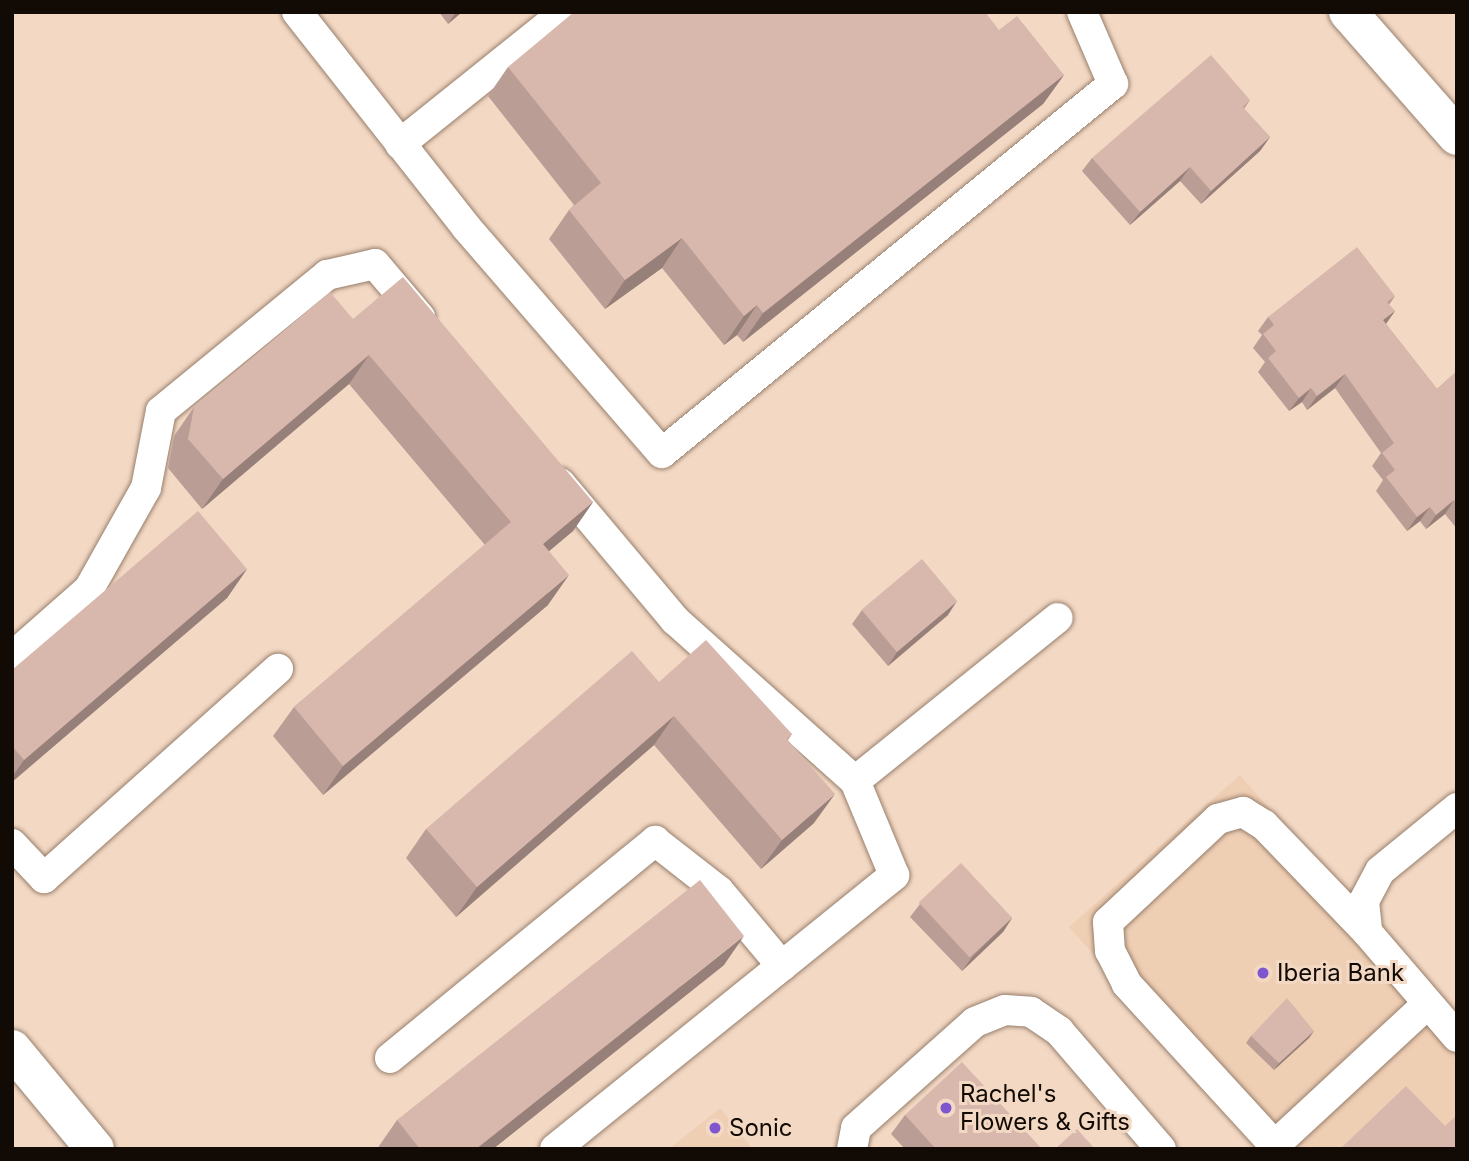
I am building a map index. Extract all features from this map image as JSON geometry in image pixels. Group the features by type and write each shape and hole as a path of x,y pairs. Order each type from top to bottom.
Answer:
{"street":[{"path":"1348,12 1457,136"},
{"path":"12,1049 95,1149"}],"lane":[{"path":"297,12 400,144 662,453 1113,84 1082,12"},
{"path":"400,144 565,12"},
{"path":"12,657 89,589 146,488 161,411 327,275 375,264 437,338"},
{"path":"543,463 675,620 856,780 894,876 555,1149"},
{"path":"856,780 1058,618"},
{"path":"12,844 44,878 278,670"},
{"path":"1367,932 1364,901 1380,871 1457,808"},
{"path":"1427,1004 1276,1147 1127,984 1110,951 1108,922 1218,819 1243,812 1264,825 1367,932 1457,1037"},
{"path":"390,1058 655,841 719,891 782,966"},
{"path":"852,1149 856,1128 975,1022 1005,1010 1031,1013 1059,1031 1161,1149"}],"shaded area":[{"name":"Iberia Bank","path":"1240,775 1457,1020 1457,1149 1266,1149 1069,927"},
{"name":"Sonic","path":"720,1108 753,1149 669,1149"}],"building":[{"path":"574,12 985,12 999,30 1017,16 1064,75 763,313 757,305 744,316 682,238 625,280 569,210 601,183 508,67"},
{"path":"1211,55 1250,100 1243,107 1270,137 1211,191 1190,167 1140,212 1092,158"},
{"path":"1357,247 1395,296 1387,302 1395,311 1383,320 1437,389 1457,371 1457,503 1454,500 1436,515 1430,507 1417,517 1386,477 1395,470 1382,453 1394,443 1345,374 1317,396 1311,388 1299,398 1268,358 1276,351 1263,334 1274,325 1268,317"},
{"path":"403,277 593,502 543,544 569,575 343,766 294,707 511,522 369,355 223,479 188,439 194,407 330,292 353,319"},
{"path":"198,511 247,569 24,760 12,746 12,670"},
{"path":"922,559 957,601 897,652 861,610"},
{"path":"706,640 792,734 787,739 835,794 782,840 674,716 477,887 426,829 632,651 659,682"},
{"path":"961,863 1012,918 970,957 919,903"},
{"path":"700,880 744,936 476,1149 420,1149 397,1120"},
{"path":"1287,998 1314,1031 1279,1063 1251,1036"},
{"path":"962,1062 1042,1149 936,1149 905,1115"},
{"path":"1406,1086 1445,1126 1457,1115 1457,1149 1340,1149"},
{"path":"1077,1129 1095,1149 1055,1149"}],"place":[{"name":"Iberia Bank","path":"1263,973"},
{"name":"Rachel's Flowers & Gifts","path":"946,1108"},
{"name":"Sonic","path":"715,1128"}]}
